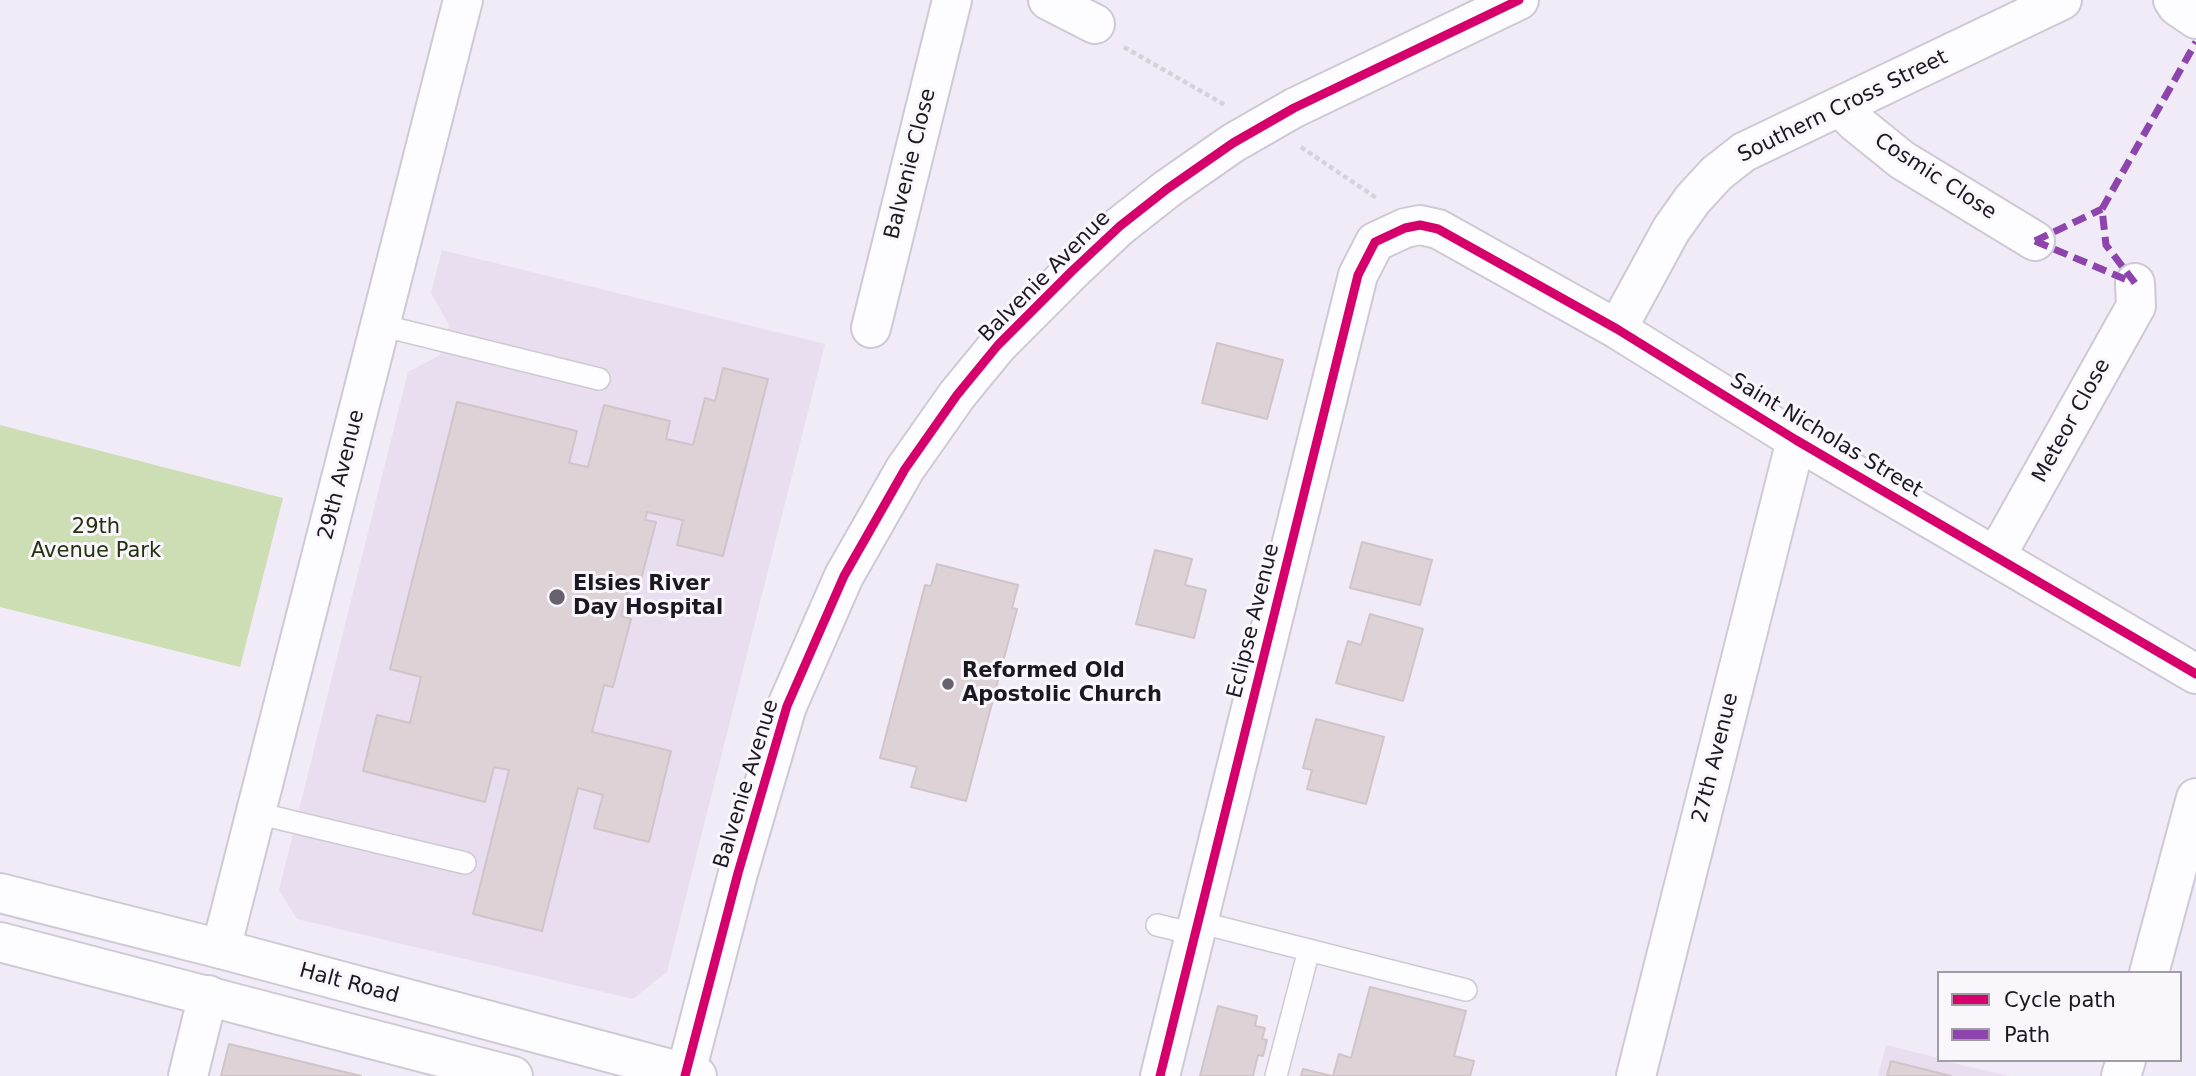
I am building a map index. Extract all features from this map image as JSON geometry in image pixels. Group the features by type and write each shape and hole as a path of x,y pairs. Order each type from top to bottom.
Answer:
{"street":[{"name":"29th Avenue","path":"221,949 463,0"},
{"name":"Balvenie Close","path":"872,328 952,0"},
{"path":"1048,0 1108,35"},
{"name":"Balvenie Avenue","path":"689,1075 735,887 787,706 844,576 905,469 957,395 998,345 1063,281 1120,226 1167,189 1233,143 1294,108 1519,0"},
{"name":"Southern Cross Street","path":"1617,329 1671,230 1693,199 1717,173 1744,152 2062,0"},
{"path":"2173,0 2176,6 2196,19"},
{"name":"Cosmic Close","path":"1840,106 1855,122 1902,160 2035,240"},
{"name":"Eclipse Avenue","path":"1160,1076 1358,275 1375,242 1405,228 1420,225 1438,229"},
{"name":"Saint Nicholas Street","path":"1438,229 1617,329 1796,440 2196,674"},
{"name":"Meteor Close","path":"1996,556 2136,306 2135,283"},
{"name":"27th Avenue","path":"1636,1076 1796,440"},
{"path":"2150,971 2196,798"},
{"name":"Halt Road","path":"0,893 221,949 689,1075"},
{"path":"0,942 513,1076"},
{"path":"188,1076 208,995"}],"lane":[{"path":"380,325 599,379"},
{"path":"256,813 465,863"},
{"path":"1157,925 1196,928 1309,950 1466,990"},
{"path":"1276,1076 1309,950"}],"path":[{"path":"1108,35 1229,108"},
{"path":"1298,144 1376,196 1384,205"}],"shaded area":[{"name":"Elsies River Day Hospital","path":"442,250 825,344 667,972 633,999 297,919 279,890 408,372 440,355 449,325 431,293"},
{"path":"1886,1045 1937,1058 1937,1062 2010,1076 1878,1076"}],"green space":[{"name":"29th Avenue Park","path":"0,425 283,498 240,667 0,607"}],"building":[{"path":"1217,343 1283,360 1267,419 1202,403"},
{"path":"723,368 768,379 723,556 677,545 683,520 647,512 645,520 656,522 638,591 628,589 621,616 631,619 613,687 604,685 592,732 671,751 649,842 594,828 603,795 578,788 542,931 473,914 509,770 494,767 485,802 363,771 377,715 410,723 421,677 390,669 457,402 577,431 569,463 588,467 604,405 670,421 666,439 693,445 705,398 715,401"},
{"path":"1362,542 1432,560 1420,605 1350,588"},
{"path":"1155,550 1192,559 1185,585 1206,590 1194,638 1136,624"},
{"name":"Reformed Old Apostolic Church","path":"937,564 1018,585 1012,608 1017,609 966,801 911,787 917,767 880,758 925,585 931,586"},
{"path":"1370,614 1423,629 1403,701 1336,683 1348,641 1361,645"},
{"path":"1316,719 1384,737 1366,804 1307,789 1312,770 1303,768"},
{"path":"1370,987 1466,1011 1454,1056 1474,1061 1470,1076 1333,1076 1339,1054 1351,1058"},
{"path":"1218,1006 1257,1016 1255,1026 1265,1028 1262,1039 1267,1040 1263,1056 1258,1055 1253,1076 1200,1076"},
{"path":"229,1044 361,1076 221,1076"},
{"path":"1891,1061 1951,1076 1887,1076"},
{"path":"1303,1069 1332,1076 1301,1076"}],"marked path":[{"path":"2135,283 2106,245 2102,209 2196,42"},
{"path":"2035,241 2102,209"},
{"path":"2035,241 2132,282"}],"cycle path":[{"path":"685,1076 738,873 787,706 844,576 905,469 957,395 998,345 1072,271 1120,226 1167,189 1233,143 1294,108 1519,0"},
{"path":"1160,1076 1358,275 1375,242 1405,228 1420,225 1438,229 1617,329 1796,440 2196,674"}],"place":[{"name":"Elsies River Day Hospital","path":"557,597"},
{"name":"Reformed Old Apostolic Church","path":"948,684"}]}
